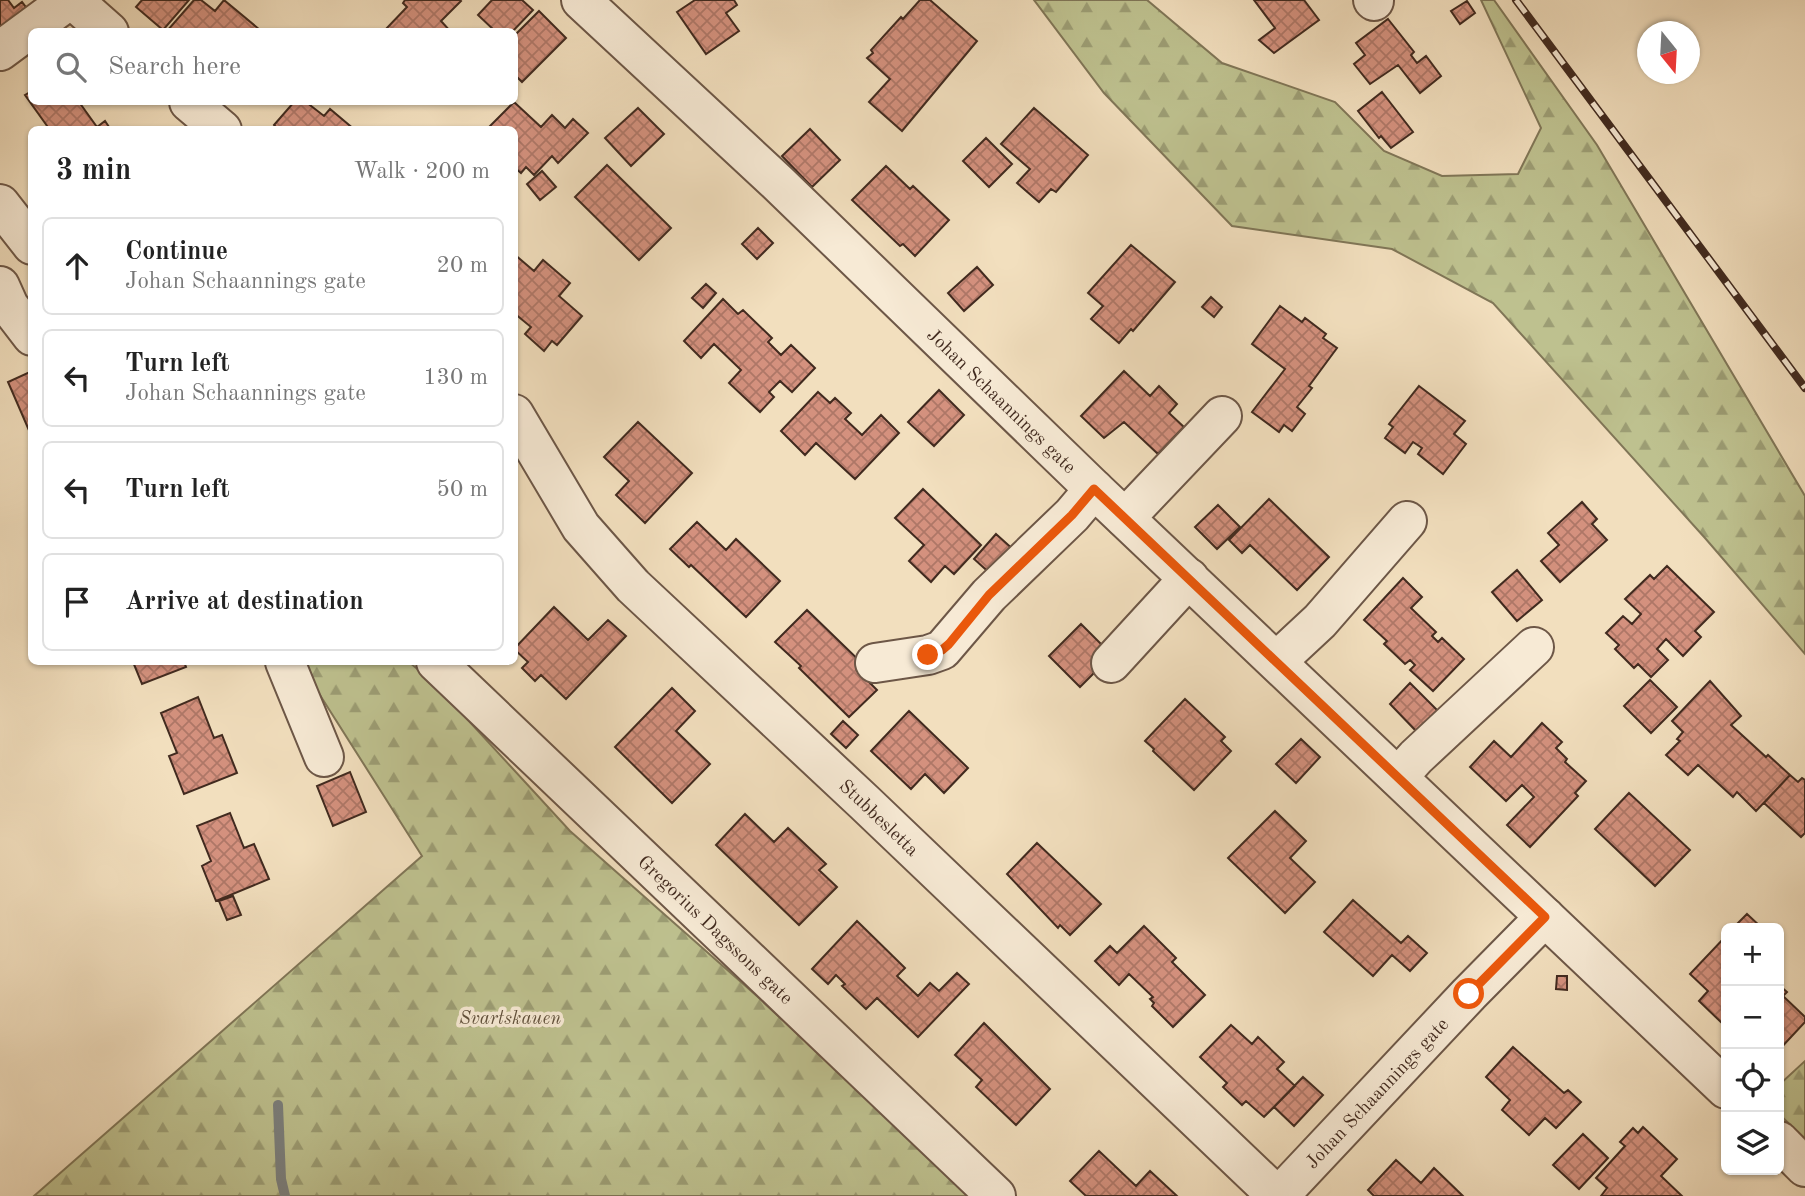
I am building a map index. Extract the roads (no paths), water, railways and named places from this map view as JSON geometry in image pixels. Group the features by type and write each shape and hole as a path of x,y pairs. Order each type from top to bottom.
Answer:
{"street":[{"path":"32,28 71,0 104,28"},
{"name":"Johan Schaannings gate","path":"581,0 778,183 1094,489 1721,1084"},
{"path":"0,51 28,31"},
{"path":"193,105 217,126"},
{"path":"0,286 9,306 28,331"},
{"path":"1125,518 1222,416"},
{"name":"Stubbesletta","path":"518,421 581,527 633,586 864,802 1292,1192"},
{"path":"874,663 928,655 942,650 989,595 1072,515 1094,489"},
{"path":"1277,661 1320,621 1407,521"},
{"path":"1111,663 1189,578"},
{"path":"1398,777 1425,748 1534,647"},
{"path":"286,665 324,757"},
{"name":"Gregorius Dagssons gate","path":"439,665 996,1196"},
{"name":"Johan Schaannings gate","path":"1292,1192 1469,994 1545,917"},
{"path":"1784,1146 1805,1167"}],"waterway":[{"path":"278,1105 281,1179 285,1196"}],"railway":[{"path":"1516,0 1805,388"}],"park label":[{"name":"Svartskauen","path":"510,1017"}]}
